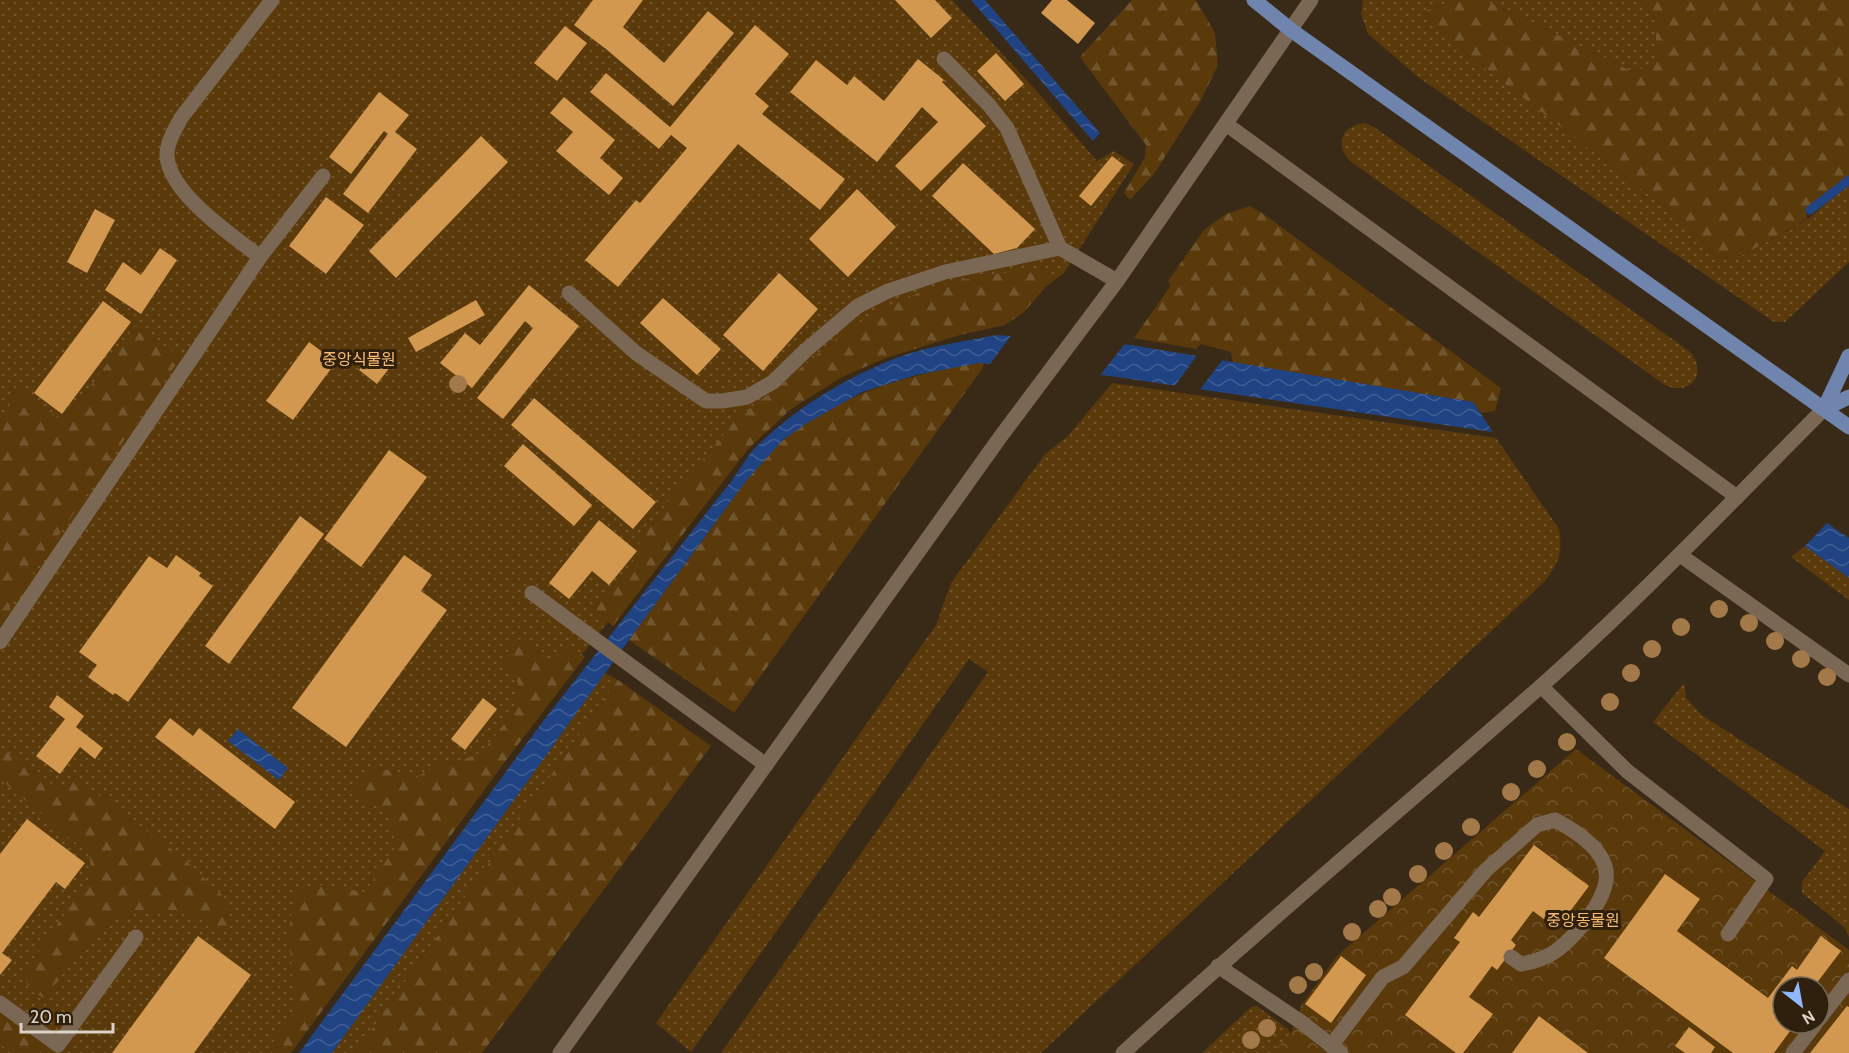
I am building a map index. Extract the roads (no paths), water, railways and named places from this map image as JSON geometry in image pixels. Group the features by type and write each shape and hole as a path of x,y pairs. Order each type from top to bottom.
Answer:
{"main road":[{"path":"1254,0 1291,30 1849,427"},
{"path":"1824,409 1849,356"},
{"path":"1824,409 1849,397"}],"street":[{"path":"260,258 204,212 184,191 172,176 167,156 172,136 181,118 272,0"},
{"path":"560,1053 1001,436 1115,283 1311,0"},
{"path":"944,59 989,105 1007,128 1060,248 1115,283"},
{"path":"1227,124 1737,497"},
{"path":"0,642 260,258 323,176"},
{"path":"569,293 636,353 706,401 722,401 747,397 773,382 806,350 858,306 888,291 945,272 1060,248"},
{"path":"1122,1053 1218,966 1541,686 1680,555 1824,409"},
{"path":"1680,555 1849,675"},
{"path":"532,593 766,765"},
{"path":"1541,686 1627,771 1766,879 1728,934"},
{"path":"1218,966 1301,1022 1336,1049 1383,977 1403,967 1486,870 1537,825 1555,820 1572,829 1597,852 1606,869 1606,884 1600,900 1575,933 1555,952 1534,962 1521,964 1511,957"},
{"path":"0,1003 58,1045 136,937"},
{"path":"1831,1004 1849,980"},
{"path":"1793,1053 1807,1035"}],"water":[{"path":"971,0 985,0 1100,133 1093,141"},
{"path":"997,335 1131,345 1473,402 1493,432 1110,376 979,363 916,375 862,392 784,439 746,481 332,1053 299,1053 544,720 754,449 804,407 859,374 911,353"},
{"path":"1827,523 1849,538 1849,578 1805,546"},
{"path":"238,729 288,768 279,780 228,741"}],"waterway":[{"path":"1810,210 1849,180"}],"park label":[{"name":"중앙식물원","path":"359,359"},
{"name":"중앙동물원","path":"1583,920"}]}
